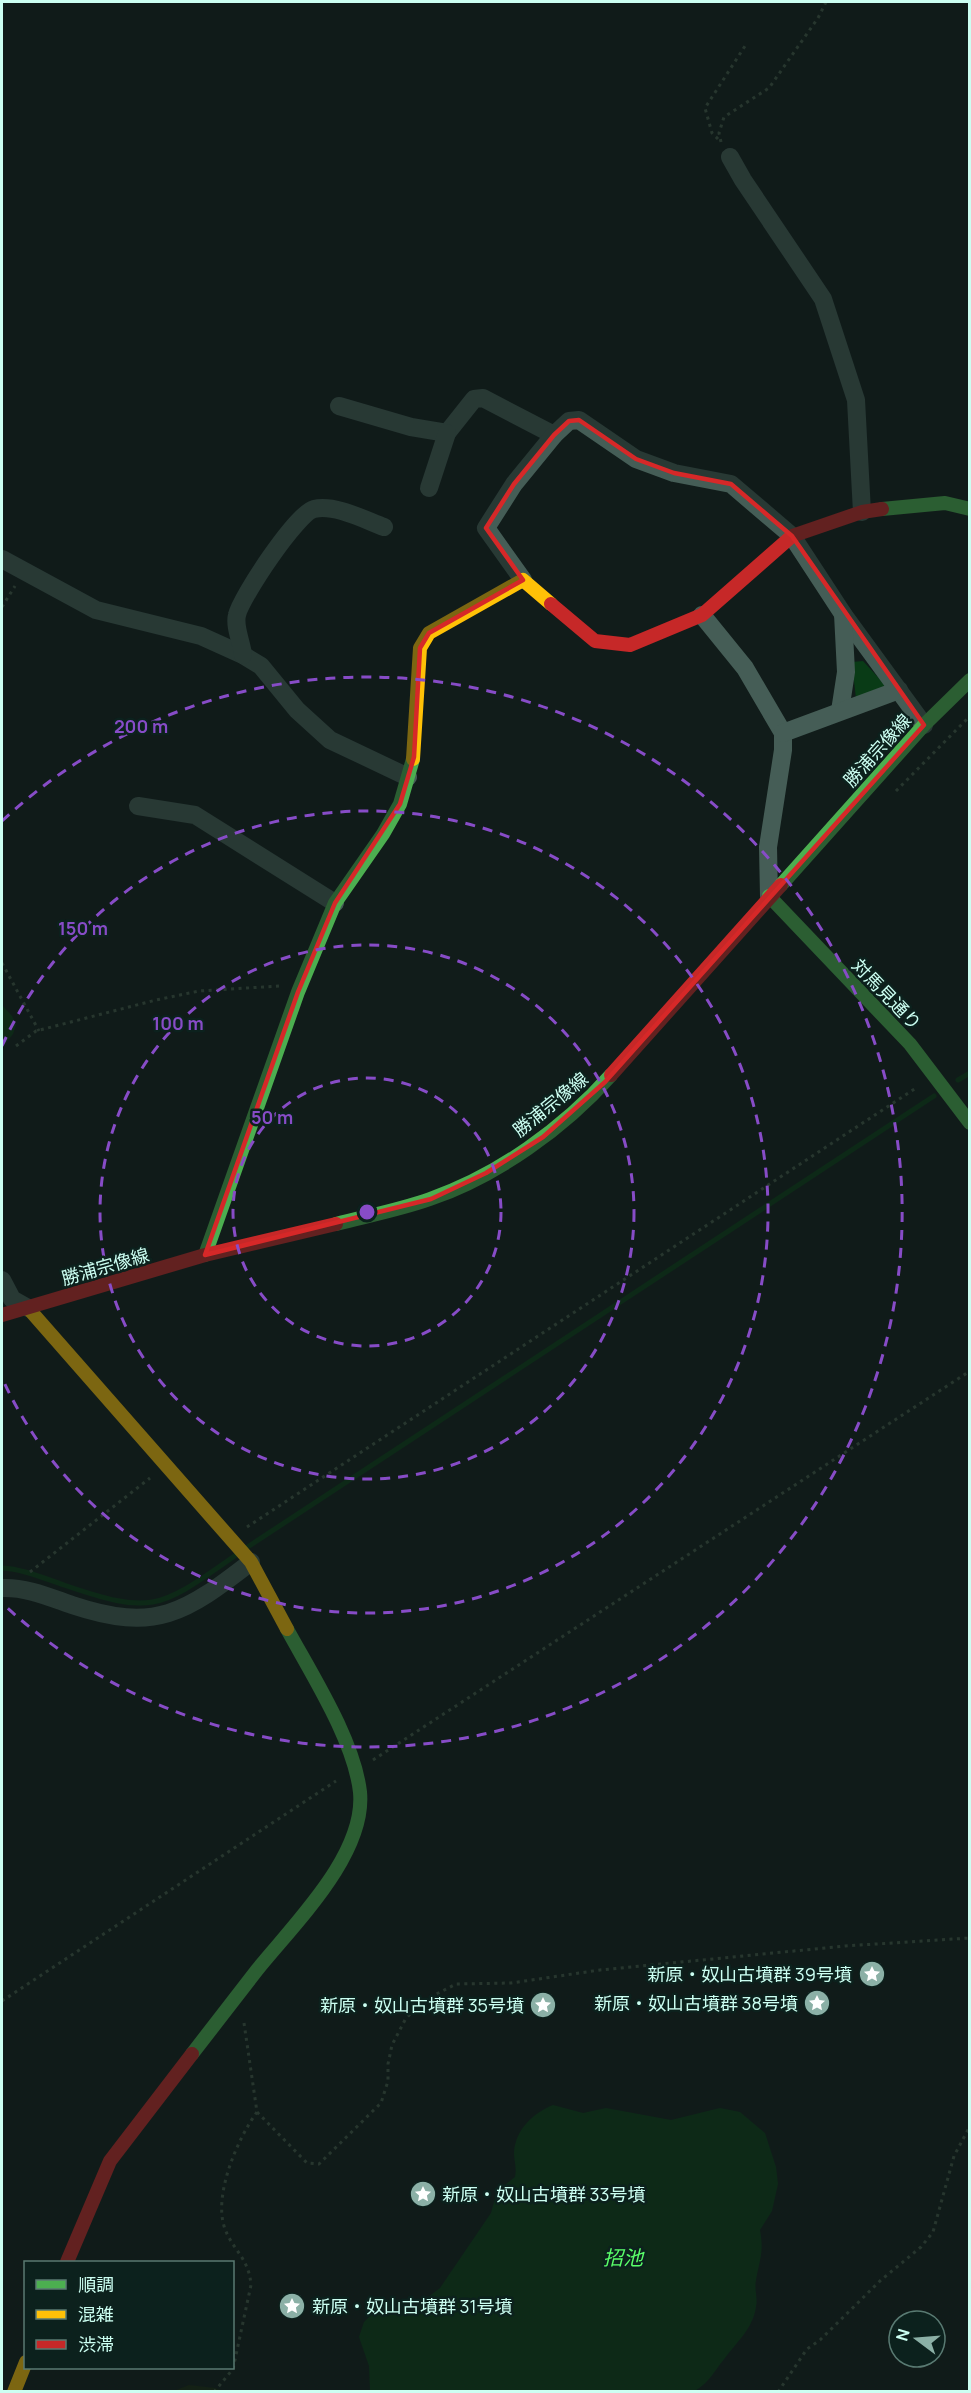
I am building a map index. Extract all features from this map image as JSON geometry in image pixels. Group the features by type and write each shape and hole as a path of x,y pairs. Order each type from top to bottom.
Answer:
{"street":[{"path":"730,157 823,299 856,400 862,512"},
{"path":"429,488 447,433 474,399 483,398 554,435"},
{"path":"339,406 411,427 447,433"},
{"path":"924,725 843,614 792,536 731,484 674,473 636,459 579,420 569,421 554,435 514,484 486,528 523,580 595,641 630,645 702,615 792,536 862,512 945,503 969,509"},
{"path":"243,656 242,639 236,623 237,613 259,574 298,518 313,509 332,509 384,527"},
{"path":"2,559 96,610 201,636 243,656 261,666 297,710 330,740 408,777"},
{"path":"206,1256 298,992 335,903 383,834 400,804 414,757 420,648 429,633 523,580"},
{"path":"840,711 846,672 843,614"},
{"path":"702,615 745,668 783,734 783,750 768,847 769,896"},
{"name":"勝浦宗像線","path":"2,1316 206,1256 431,1199 486,1173 533,1143 605,1082 769,896 924,725 969,680"},
{"path":"783,734 899,690"},
{"path":"138,806 195,814 335,903"},
{"name":"対馬見通り","path":"769,896 910,1044 936,1076 969,1124"},
{"path":"2,1280 12,1299 28,1308 248,1559 332,1713 356,1771 360,1794 358,1819 348,1848 328,1882 110,2161 67,2261"},
{"path":"7,1588 88,1611 139,1619 170,1614 202,1600 248,1559"},
{"path":"14,2391 24,2367"}],"path":[{"path":"720,140 719,133 724,117 769,88 818,18 826,2"},
{"path":"730,157 720,140 712,133 705,108 745,46"},
{"path":"2,607 18,581 21,570"},
{"path":"894,793 969,716"},
{"path":"2,963 39,1031"},
{"path":"16,1046 39,1031 199,991 280,986 298,992"},
{"path":"233,1541 936,1076"},
{"path":"2,2001 969,1371"},
{"path":"7,1588 166,1464"},
{"path":"233,2001 243,2012 251,2086 257,2112 307,2163 319,2164 381,2103 388,2081 388,2064 392,2045 405,2020 419,2003 456,1984 511,1983 600,1970 844,1946 969,1938"},
{"path":"234,2364 251,2285 245,2259 224,2227 223,2192 244,2130 257,2112"},
{"path":"778,2391 807,2349 820,2340 881,2280 921,2247 933,2232 954,2156 969,2126"},
{"path":"214,2391 233,2369"}],"highlighted area":[{"path":"579,420 636,459 674,473 731,484 792,536 924,725 605,1082 543,1137 486,1173 431,1199 205,1255 298,992 335,903 400,804 414,757 420,648 429,633 523,580 486,528 514,484 554,435 569,421"}],"shaded area":[{"path":"189,2385 215,2388 223,2391 174,2391"}],"water":[{"path":"863,661 886,686 856,699 852,662"},
{"path":"2,1005 12,1016 16,1025 13,1034 2,1048"},
{"name":"招池","path":"553,2105 583,2113 606,2108 671,2120 720,2108 740,2112 765,2133 776,2167 778,2184 772,2211 760,2230 762,2250 752,2322 709,2380 695,2391 370,2391 369,2366 359,2337 364,2322 374,2312 386,2307 423,2301 440,2288 491,2213 497,2191 515,2177 515,2145 526,2123"}],"waterway":[{"path":"958,1080 970,1073"},
{"path":"246,1548 934,1096"},
{"path":"2,1568 25,1572 94,1595 138,1603 155,1602 172,1596 236,1555"}],"traffic: fast":[{"path":"882,509 945,503 970,509"},
{"path":"781,885 924,725 970,680"},
{"path":"205,1255 298,992 335,903 383,834 400,804 413,759"},
{"path":"769,896 910,1044 970,1123"},
{"path":"336,1224 418,1203 455,1189 504,1164 572,1114 611,1075"},
{"path":"192,2054 324,1888 352,1840 359,1816 360,1792 350,1751 331,1708 287,1629"}],"traffic: slow":[{"path":"413,759 420,648 429,633 523,580 551,604"},
{"path":"28,1308 251,1562 287,1629"},
{"path":"14,2392 24,2367"}],"traffic: jam":[{"path":"551,604 595,641 630,645 702,615 792,536 862,512 882,509"},
{"path":"611,1075 781,885"},
{"path":"2,1315 205,1255 336,1224"},
{"path":"67,2261 110,2161 192,2054"}],"place":[{"name":"新原・奴山古墳群 39号墳","path":"872,1974"},
{"name":"新原・奴山古墳群 38号墳","path":"817,2003"},
{"name":"新原・奴山古墳群 35号墳","path":"543,2005"},
{"name":"新原・奴山古墳群 33号墳","path":"423,2194"},
{"name":"新原・奴山古墳群 31号墳","path":"292,2306"}]}
